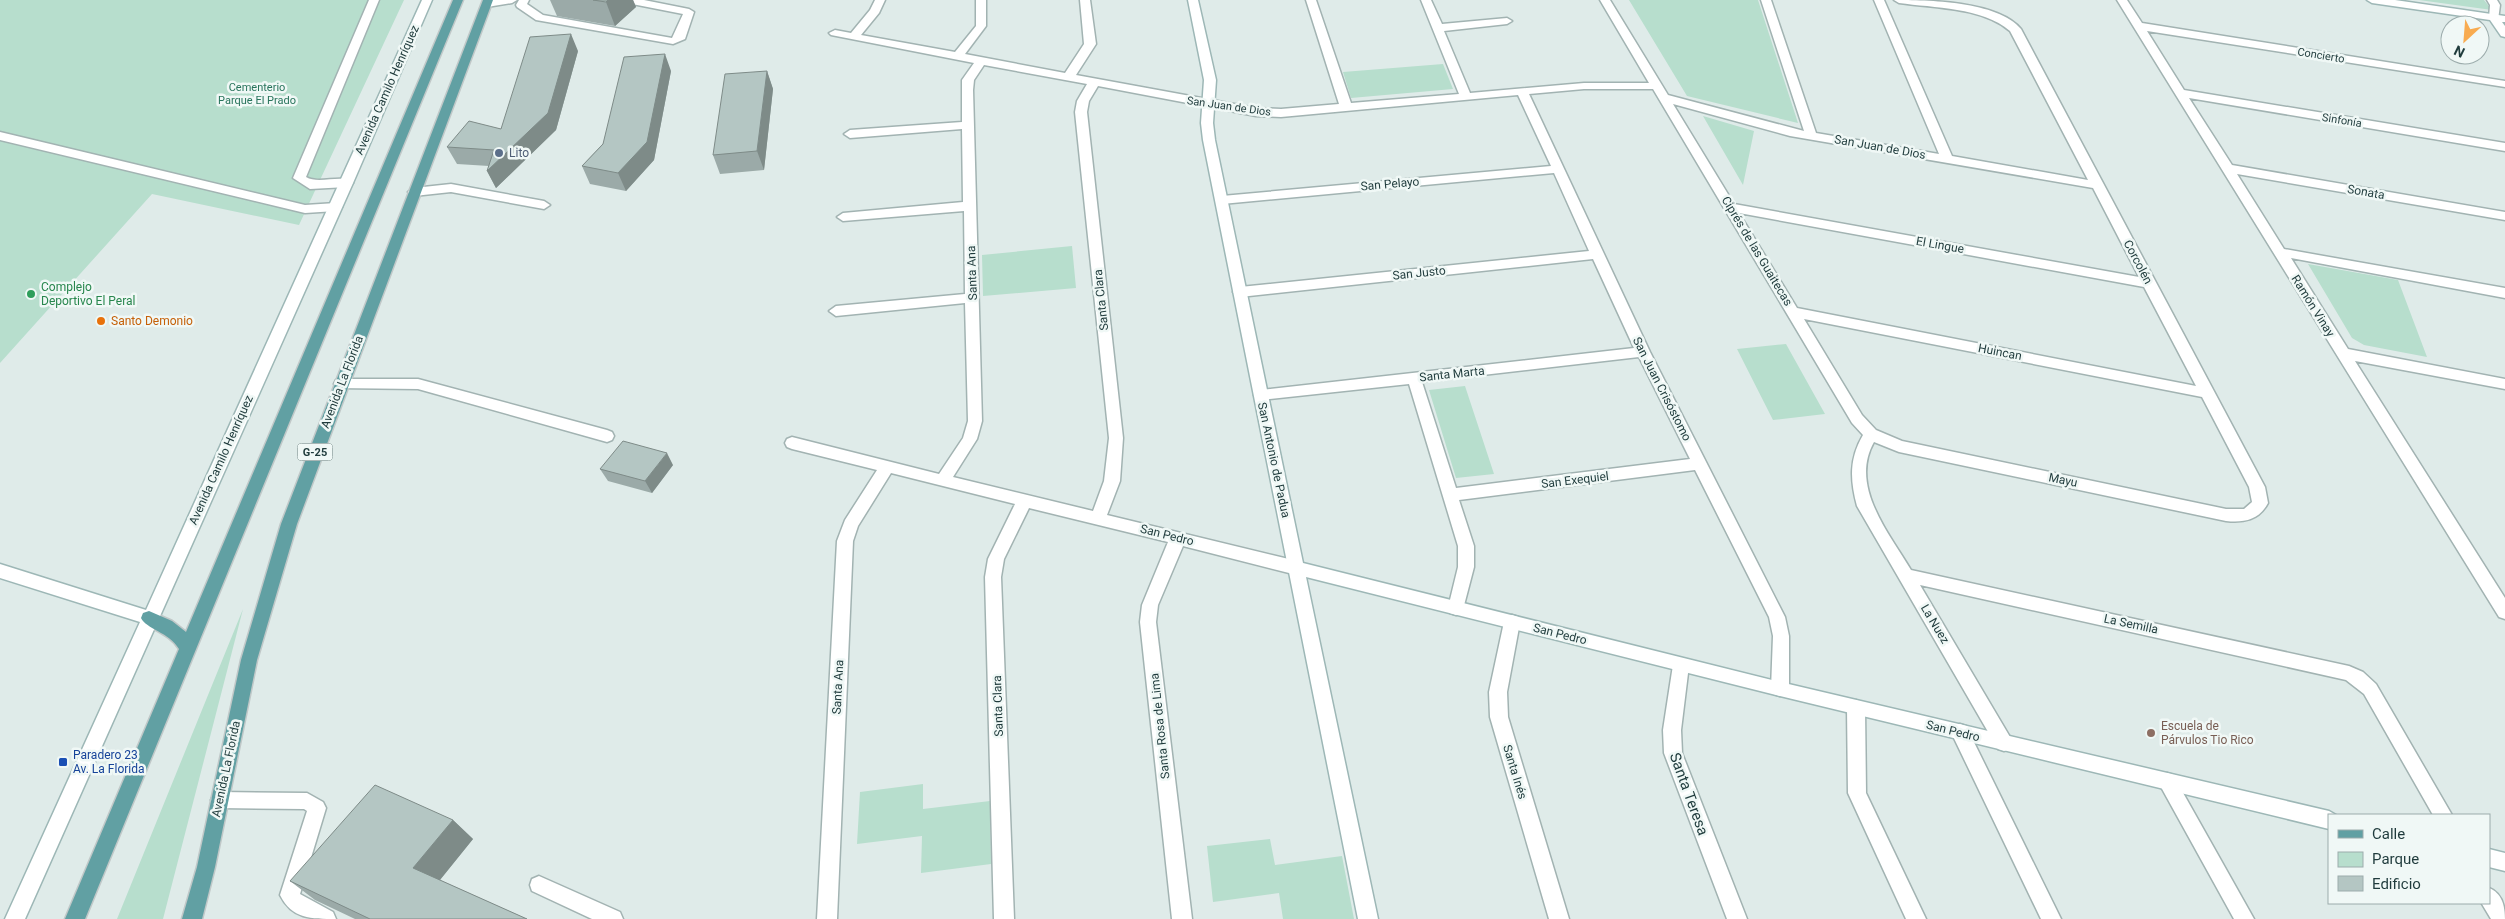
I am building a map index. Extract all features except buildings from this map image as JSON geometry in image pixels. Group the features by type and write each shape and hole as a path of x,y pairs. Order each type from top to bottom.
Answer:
{"main road":[{"path":"75,919 186,647 351,262 458,0"},
{"name":"Avenida La Florida","path":"192,919 220,800 249,660 273,576 304,482 487,2"},
{"path":"149,618 175,632 182,638 186,647"}],"street":[{"path":"347,183 310,185 299,178 374,0"},
{"name":"Avenida Camilo Henríquez","path":"15,919 149,618 347,183 426,0"},
{"path":"487,2 512,0"},
{"path":"524,0 521,5 540,18 673,41 679,39 689,12 628,0"},
{"path":"853,37 875,11 880,0"},
{"path":"957,57 981,26 982,0"},
{"path":"1068,78 1090,44 1085,0"},
{"name":"San Antonio de Padua","path":"1193,0 1210,80 1207,123 1209,140 1368,919"},
{"path":"1311,0 1346,107"},
{"path":"1426,0 1466,96"},
{"name":"Ciprés de las Guaitecas","path":"1605,0 1857,419 1871,434"},
{"path":"1766,0 1811,135"},
{"path":"1879,0 1947,159"},
{"name":"Corcolén","path":"1899,0 1988,14 2005,20 2014,29 2260,495 2260,503 2256,509"},
{"name":"Ramón Vinay","path":"2122,0 2505,612"},
{"path":"2374,0 2499,18"},
{"path":"2492,0 2505,34"},
{"path":"1437,28 1507,22"},
{"name":"Concierto","path":"2138,26 2505,84"},
{"name":"San Juan de Dios","path":"835,33 1094,83 1209,104 1273,113 1600,85 1662,92 1747,122 2097,185"},
{"name":"Santa Ana","path":"942,480 970,439 975,422 967,85 981,61"},
{"name":"Santa Clara","path":"1094,83 1083,101 1081,112 1116,438 1112,481 1098,518"},
{"name":"San Juan Crisóstomo","path":"1522,91 1643,352 1777,616 1781,636 1780,690"},
{"name":"Sinfonía","path":"2180,93 2505,147"},
{"path":"850,134 968,125"},
{"path":"0,136 306,209 336,207"},
{"name":"Sonata","path":"2226,168 2505,216"},
{"name":"San Pelayo","path":"1222,200 1558,169"},
{"path":"414,192 451,188 544,206"},
{"path":"843,218 970,206"},
{"name":"El Lingue","path":"1730,207 2149,283"},
{"path":"2279,252 2505,293"},
{"name":"San Justo","path":"1240,292 1598,254"},
{"path":"836,311 972,298"},
{"name":"Huincan","path":"1793,312 2207,393"},
{"name":"Santa Marta","path":"1261,395 1643,352"},
{"path":"2342,353 2505,384"},
{"path":"1414,378 1468,556 1456,608"},
{"path":"341,384 418,384 607,436"},
{"name":"La Nuez","path":"1871,434 1863,445 1857,469 1865,506 2004,743"},
{"name":"Mayu","path":"1871,434 1899,446 2226,515 2245,515 2256,509"},
{"name":"San Pedro","path":"792,442 1780,690 2328,820"},
{"name":"San Exequiel","path":"1450,495 1700,464"},
{"name":"Santa Ana","path":"827,919 845,541 850,524 888,466"},
{"name":"Santa Clara","path":"1004,919 993,576 996,559 1025,500"},
{"name":"Santa Rosa de Lima","path":"1178,538 1150,605 1148,622 1182,919"},
{"path":"0,571 149,618"},
{"name":"La Semilla","path":"1905,575 2341,671 2357,677 2370,689 2442,814"},
{"name":"Santa Inés","path":"1512,622 1498,692 1499,717 1560,919"},
{"name":"Santa Teresa","path":"1681,665 1672,730 1673,753 1737,919"},
{"path":"1856,708 1857,793 1916,919"},
{"path":"1960,732 2051,919"},
{"path":"2167,782 2244,919"},
{"path":"220,800 307,801 317,808 290,895 295,902 326,919"},
{"path":"2490,858 2505,862"},
{"path":"539,885 613,919"},
{"path":"2490,899 2502,919"}],"green space":[{"name":"Cementerio Parque El Prado","path":"0,0 404,0 299,225 152,194 0,363"},
{"path":"1629,0 1758,0 1798,123 1687,96"},
{"path":"2419,0 2484,0 2492,10"},
{"path":"1443,64 1453,89 1351,98 1343,72"},
{"path":"1703,116 1754,131 1743,185"},
{"path":"1072,246 1076,288 983,296 982,255"},
{"path":"2308,264 2398,280 2427,357 2364,345 2352,338"},
{"path":"1786,344 1825,414 1773,420 1737,349"},
{"path":"1465,386 1494,474 1456,478 1429,390"},
{"path":"243,609 163,919 117,919"},
{"path":"923,784 923,809 990,801 991,864 921,873 922,836 857,844 860,792"},
{"path":"1270,839 1275,865 1342,856 1354,919 1283,919 1279,893 1213,902 1207,846"}],"place":[{"name":"Lito","path":"499,153"},
{"name":"Complejo Deportivo El Peral","path":"31,294"},
{"name":"Santo Demonio","path":"101,321"},
{"name":"Escuela de Párvulos Tio Rico","path":"2151,733"},
{"name":"Paradero 23 Av. La Florida","path":"63,762"}]}
